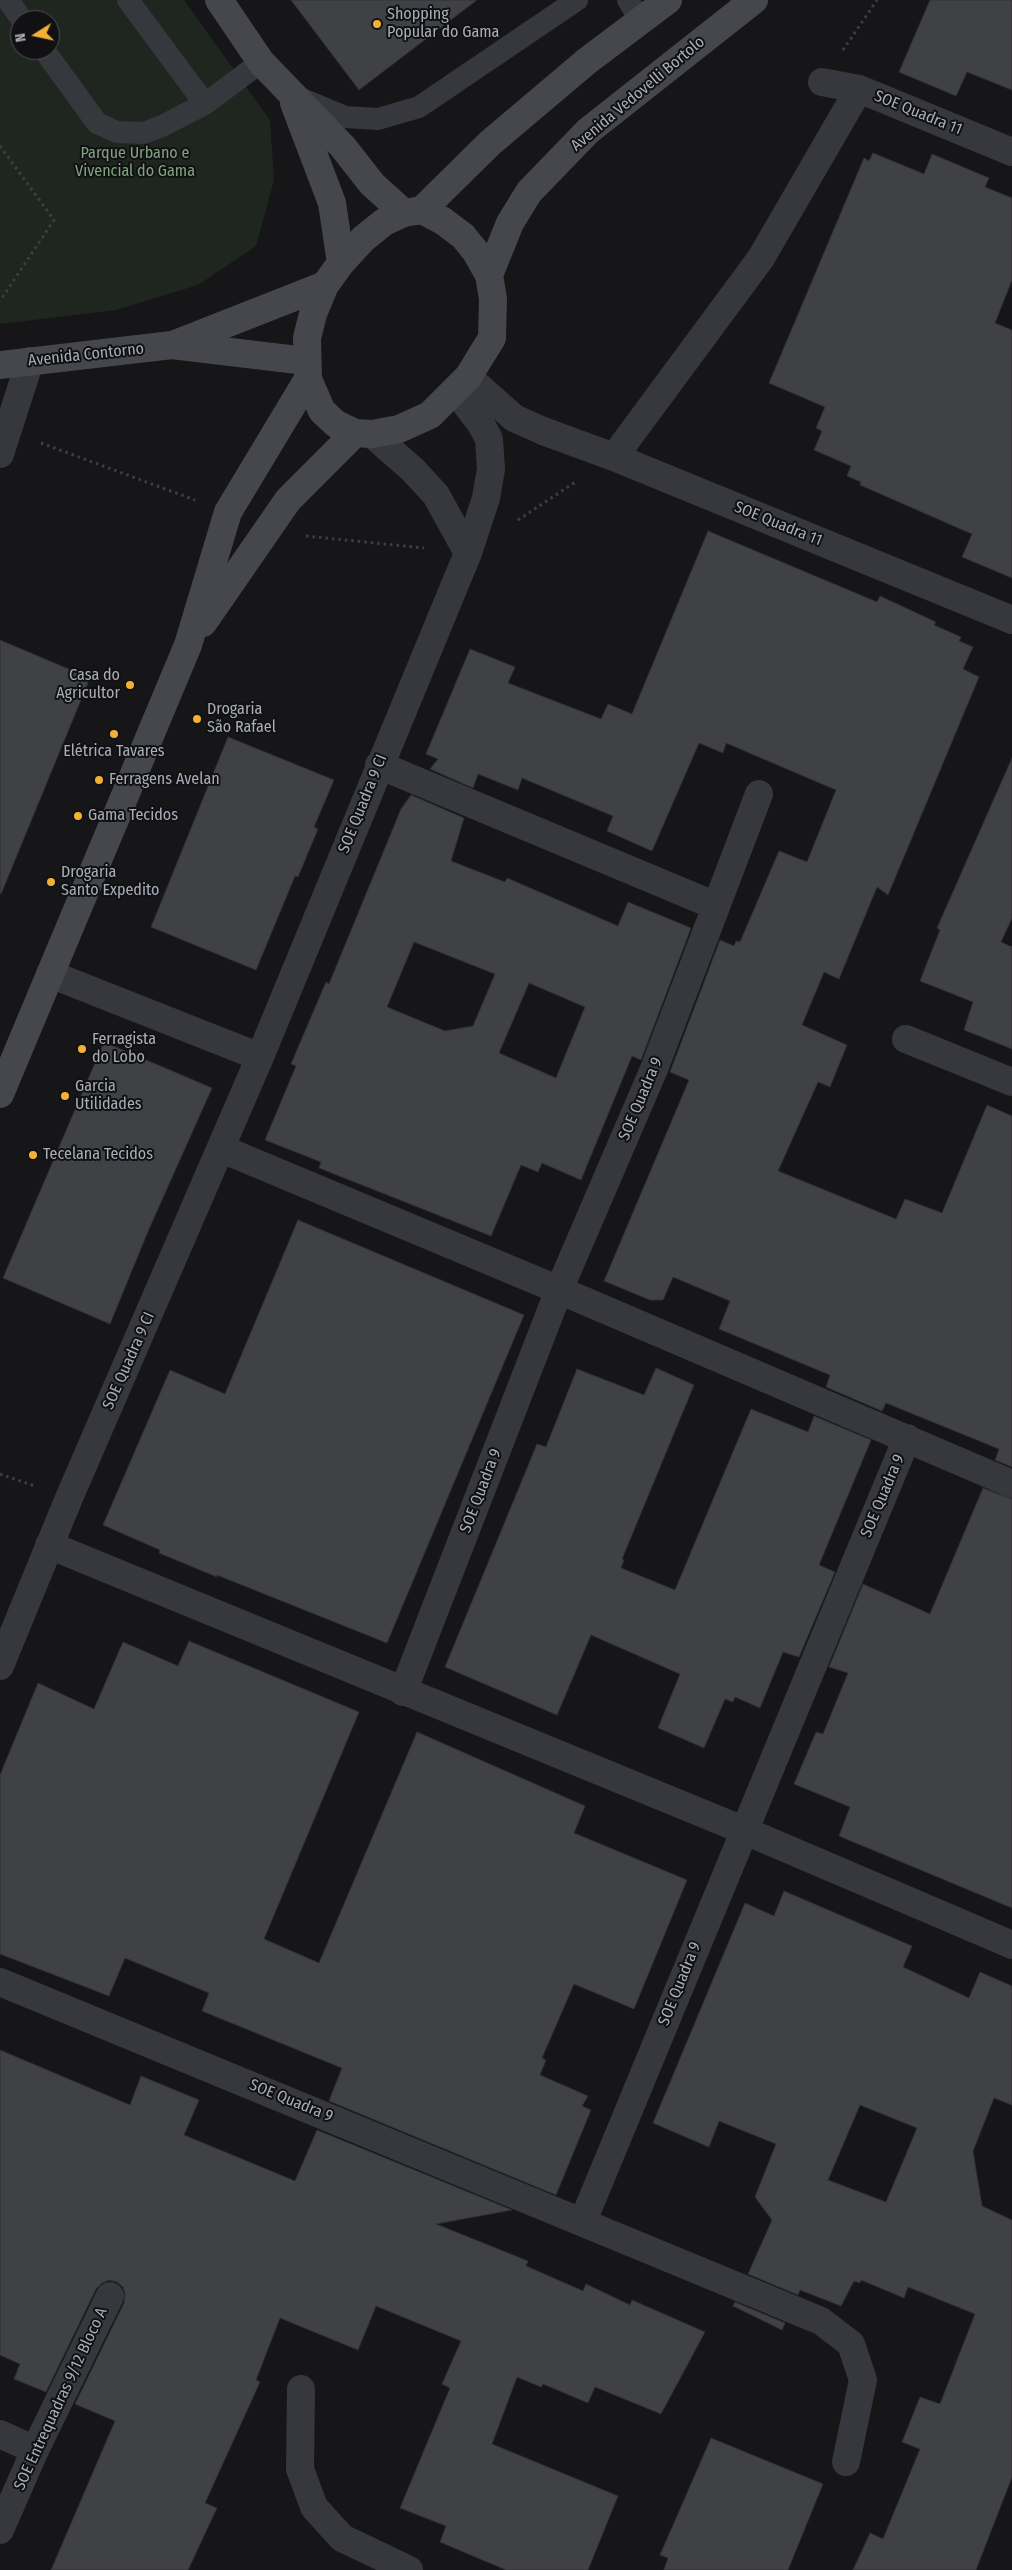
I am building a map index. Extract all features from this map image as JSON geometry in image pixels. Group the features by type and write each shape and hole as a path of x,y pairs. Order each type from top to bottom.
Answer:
{"street":[{"path":"188,644 288,500 363,434 399,430 430,415 462,384 492,338 493,299 489,275 476,252 463,236 444,220 413,212 372,184 343,147 261,62 219,0"},
{"path":"468,552 436,495 413,470 363,434 336,424 322,411 307,370 307,338 312,314 326,285 341,263 363,239 384,222 413,212 490,143 587,61 635,10 668,0"},
{"name":"Avenida Vedovelli Bortolo","path":"489,275 510,223 529,192 588,131 754,0"},
{"name":"SOE Quadra 11","path":"822,82 860,88 1012,152"},
{"path":"614,458 761,258 860,88"},
{"path":"291,94 332,203 341,263"},
{"name":"Avenida Contorno","path":"0,365 172,345 326,285"},
{"name":"Avenida Contorno","path":"172,345 307,370"},
{"path":"0,454 30,361"},
{"path":"0,1094 188,644 228,512 307,370"},
{"name":"SOE Quadra 11","path":"462,384 514,418 543,432 614,458 1012,620"},
{"name":"SOE Quadra 9 CI","path":"0,1666 49,1545 222,1149 468,552 486,498 491,469 489,439 462,384"},
{"path":"379,765 716,906"},
{"name":"SOE Quadra 9","path":"403,1692 559,1290 654,1069 759,794"},
{"path":"50,974 260,1056"},
{"path":"906,1039 1012,1082"},
{"name":"SOE Quadra 9","path":"222,1149 559,1290 1012,1484"},
{"name":"SOE Quadra 9","path":"583,2221 743,1830 907,1438"},
{"path":"49,1545 403,1692 743,1830 1012,1945"},
{"name":"SOE Quadra 9","path":"0,1982 583,2221 821,2321 851,2344 863,2380 846,2462"},
{"name":"SOE Entrequadras 9/12 Bloco A","path":"0,2530 35,2450 110,2296"},
{"path":"301,2388 300,2469 314,2507 342,2538 409,2570"},
{"path":"0,2434 35,2450"}],"lane":[{"path":"128,0 205,104"},
{"path":"291,94 345,117 378,119 419,107 577,0"},
{"path":"51,60 96,123 117,132 144,133 205,104 261,62"}],"path":[{"path":"0,146 54,220 0,301"}],"green space":[{"name":"Parque Urbano e Vivencial do Gama","path":"0,0 184,0 270,120 274,180 256,246 198,285 116,310 0,324"}],"building":[{"name":"Shopping Popular do Gama","path":"291,0 477,0 359,90"},
{"path":"930,0 1012,0 1012,90 967,72 956,96 899,72"},
{"path":"873,153 924,174 932,154 989,178 985,187 1012,198 1012,280 995,323 1012,330 1012,578 962,557 972,534 860,485 861,482 847,476 851,466 814,450 822,431 816,428 825,407 769,383 864,158 869,161"},
{"path":"708,531 877,602 880,596 936,622 934,625 961,637 959,641 973,647 963,669 979,677 888,895 877,887 839,979 824,972 802,1025 847,1045 830,1087 818,1082 778,1171 896,1219 905,1199 942,1213 987,1105 1012,1116 1012,1467 995,1460 999,1449 886,1403 882,1411 826,1387 830,1375 719,1329 730,1301 673,1277 663,1300 650,1300 604,1281 689,1080 670,1072 720,940 734,946 736,941 740,942 779,851 807,862 836,790 726,743 723,753 699,743 652,851 607,831 613,816 522,778 518,790 478,774 473,788 430,769 438,759 426,754 470,649 515,667 508,683 601,719 608,704 632,714"},
{"path":"0,640 90,678 1,894 0,893"},
{"path":"228,737 334,780 314,827 318,829 298,877 295,876 256,970 151,927"},
{"path":"1012,758 1012,918 1001,942 1012,947 1012,1049 964,1030 973,1002 920,981 940,930 937,928"},
{"path":"411,795 464,818 451,861 505,882 507,878 618,926 628,902 691,928 641,1060 632,1056 581,1180 542,1163 538,1172 521,1165 491,1236 319,1168 321,1162 265,1140 296,1066 291,1064 326,982 329,984 401,809","holes":["414,942 495,974 473,1026 445,1031 387,1007","529,983 585,1007 556,1078 499,1053"]},
{"path":"104,1042 212,1088 149,1229 110,1324 3,1278"},
{"path":"298,1220 524,1315 387,1643 159,1553 160,1550 103,1525 170,1370 225,1394"},
{"path":"656,1368 694,1385 622,1559 624,1560 621,1568 675,1590 751,1409 808,1432 814,1416 871,1440 819,1565 835,1572 799,1657 783,1652 760,1708 735,1697 733,1702 725,1699 704,1748 658,1728 680,1674 591,1635 557,1715 445,1667 537,1444 546,1447 577,1369 644,1395"},
{"path":"983,1488 1012,1499 1012,1908 839,1836 850,1807 794,1784 816,1732 823,1734 848,1673 829,1667 863,1584 930,1614"},
{"path":"189,1641 359,1712 264,1939 319,1963 417,1732 585,1806 574,1833 687,1880 634,2009 574,1984 542,2058 546,2060 540,2075 588,2096 582,2106 591,2110 556,2195 329,2101 342,2068 202,2011 209,1993 125,1958 109,1996 0,1954 0,1775 38,1683 94,1709 123,1642 178,1666"},
{"path":"784,1891 912,1946 903,1967 969,1998 980,1972 1012,1986 1012,2105 994,2098 973,2151 982,2206 1012,2220 1012,2477 976,2570 853,2570 870,2533 883,2539 920,2449 902,2442 920,2397 940,2404 975,2314 908,2287 904,2298 861,2280 860,2283 854,2281 841,2306 800,2290 798,2295 748,2274 772,2220 755,2197 776,2144 719,2121 709,2147 653,2123 745,1903 774,1916","holes":["860,2105 917,2128 886,2202 828,2180"]},
{"path":"0,2050 130,2105 141,2076 199,2100 184,2135 295,2181 317,2130 512,2210 436,2224 528,2261 526,2266 583,2291 586,2284 630,2305 632,2300 705,2332 661,2414 595,2387 588,2403 543,2384 541,2387 517,2377 492,2444 618,2496 588,2570 506,2570 440,2542 446,2526 400,2508 450,2388 442,2384 461,2341 376,2306 358,2350 280,2318 256,2380 260,2382 205,2503 217,2508 188,2570 51,2570 115,2421 75,2404 124,2303 125,2294 123,2287 117,2282 109,2280 102,2283 96,2289 46,2392 14,2379 20,2364 0,2355"},
{"path":"735,2302 785,2323 782,2330 733,2306"},
{"path":"711,2438 823,2484 788,2570 664,2570 668,2558 660,2555"}],"place":[{"name":"Shopping Popular do Gama","path":"377,24"},
{"name":"Casa do Agricultor","path":"130,685"},
{"name":"Drogaria São Rafael","path":"197,719"},
{"name":"Elétrica Tavares","path":"114,734"},
{"name":"Ferragens Avelan","path":"99,780"},
{"name":"Gama Tecidos","path":"78,816"},
{"name":"Drogaria Santo Expedito","path":"51,882"},
{"name":"Ferragista do Lobo","path":"82,1049"},
{"name":"Garcia Utilidades","path":"65,1096"},
{"name":"Tecelana Tecidos","path":"33,1155"}]}
